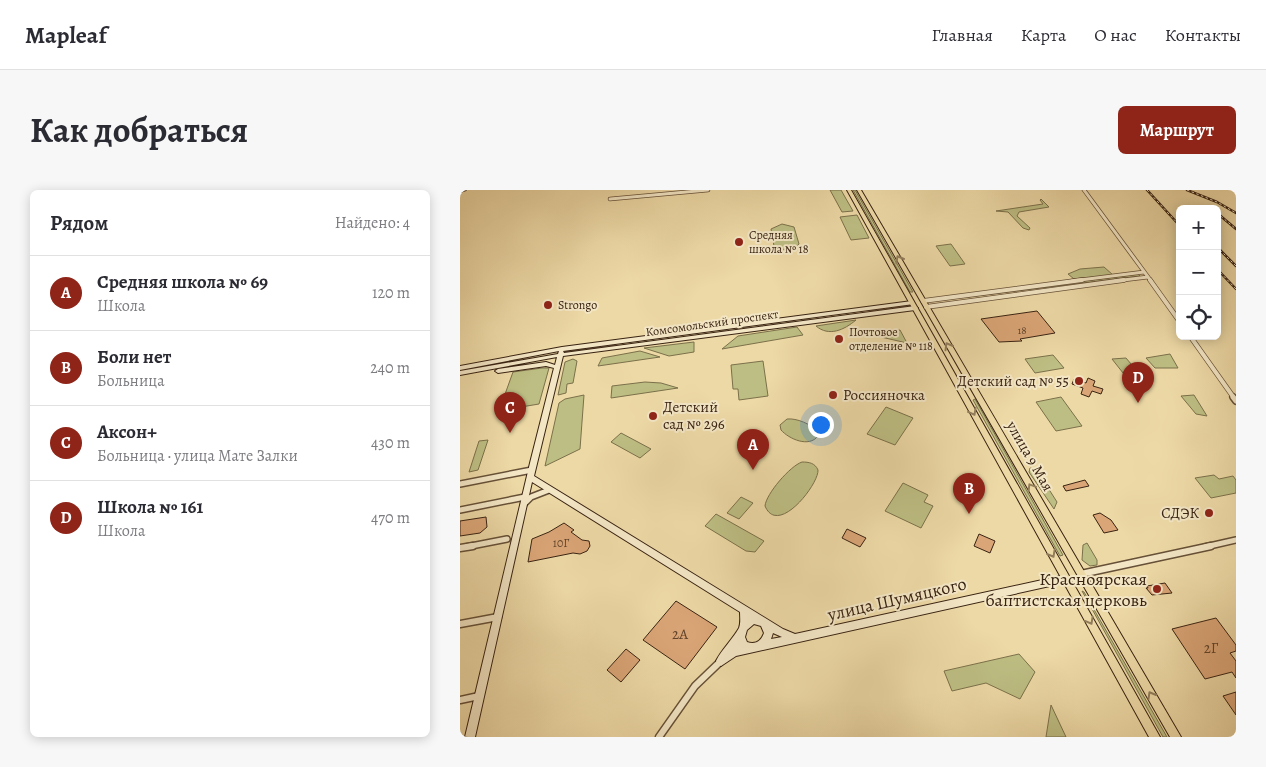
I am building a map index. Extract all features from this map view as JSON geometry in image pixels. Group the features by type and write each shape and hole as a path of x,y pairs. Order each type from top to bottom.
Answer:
{"main road":[{"name":"улица 9 Мая","path":"848,190 1152,734"},
{"name":"улица 9 Мая","path":"859,190 1176,737"},
{"name":"Комсомольский проспект","path":"914,306 924,304"},
{"path":"1065,579 1082,574"}],"street":[{"path":"460,191 464,190"},
{"path":"610,199 708,190"},
{"path":"1084,190 1176,316"},
{"name":"Комсомольский проспект","path":"924,304 964,295 1144,272"},
{"name":"Комсомольский проспект","path":"924,304 1148,277"},
{"path":"964,295 967,300"},
{"name":"Комсомольский проспект","path":"460,368 561,352 914,306"},
{"path":"1193,340 1236,401"},
{"path":"470,737 524,501 561,352"},
{"name":"Комсомольский проспект","path":"460,374 561,352"},
{"path":"460,374 546,364 556,367"},
{"path":"460,484 476,482 484,478 531,474 549,490 764,622 795,639"},
{"path":"460,510 524,501 549,490"},
{"path":"460,548 507,539"},
{"path":"1082,574 1236,540"},
{"name":"улица Шумяцкого","path":"721,661 734,652 1065,579"},
{"path":"659,737 695,686 721,661 742,630 753,620 764,622 768,629 768,638 755,648 744,645 742,642 742,630 745,616 744,609"},
{"path":"460,624 498,617"},
{"path":"460,700 479,696"}],"green space":[{"path":"830,190 841,190 853,211 842,212"},
{"path":"853,190 855,190 913,292 910,292"},
{"path":"1041,199 1049,207 1019,212 1017,216 1030,228 1029,230 1023,228 1008,212 996,211 1043,204"},
{"path":"857,215 869,238 851,240 840,217"},
{"path":"782,224 794,227 799,244 794,248 783,250 774,246 771,229"},
{"path":"951,244 965,264 950,266 936,246"},
{"path":"1104,267 1113,275 1074,279 1068,274 1080,269"},
{"path":"1138,274 1140,276 968,297 982,294"},
{"path":"856,320 847,327 831,332 816,326"},
{"path":"797,327 803,335 722,349 738,336"},
{"path":"900,330 907,343 868,334"},
{"path":"694,342 694,352 669,356 644,348"},
{"path":"640,351 660,357 598,366 602,358"},
{"path":"1170,354 1178,368 1155,368 1146,358"},
{"path":"1053,355 1064,368 1035,373 1025,359"},
{"path":"1126,358 1142,377 1127,378 1112,359"},
{"path":"573,359 577,361 573,383 567,384 566,393 558,395 565,362"},
{"path":"763,361 768,396 739,400 738,389 733,389 731,365"},
{"path":"549,368 539,404 515,408 518,398 504,397 513,372"},
{"path":"645,382 661,383 678,388 611,398 612,386"},
{"path":"584,395 580,449 545,466 559,403 565,399"},
{"path":"1194,395 1207,416 1196,414 1181,396"},
{"path":"1061,397 1082,426 1056,431 1036,402"},
{"path":"975,399 1063,555 1060,556 973,400"},
{"path":"886,407 913,418 895,445 867,434"},
{"path":"787,419 795,419 807,424 818,431 818,436 814,440 804,442 794,439 781,430 780,425"},
{"path":"621,433 651,449 640,458 611,442"},
{"path":"488,440 478,470 469,472 479,441"},
{"path":"802,462 812,463 818,470 817,477 812,486 797,505 788,512 779,515 771,514 765,506 766,501 785,475"},
{"path":"1030,468 1036,469 1057,502 1054,509 1029,472"},
{"path":"1214,475 1219,479 1233,476 1236,480 1236,493 1211,498 1195,478"},
{"path":"903,483 928,495 924,502 933,506 921,528 885,511"},
{"path":"741,497 753,503 739,519 727,513"},
{"path":"716,514 764,541 755,552 746,551 705,526"},
{"path":"1087,543 1097,560 1097,565 1090,566 1082,560 1083,545"},
{"path":"1082,591 1084,592 1167,737 1163,737"},
{"path":"1019,654 1035,672 1020,699 986,683 952,691 944,671"},
{"path":"1051,705 1066,737 1046,737"}],"building":[{"path":"1037,311 1055,333 1020,339 1022,341 999,342 981,319"},
{"path":"1088,378 1095,381 1093,386 1103,389 1101,394 1092,391 1089,397 1081,394 1083,388 1072,384 1074,379 1086,383"},
{"path":"1085,480 1089,486 1066,491 1063,486"},
{"path":"1100,513 1111,520 1118,530 1104,533 1093,515"},
{"path":"486,517 487,527 480,533 460,536 460,521"},
{"path":"564,523 574,530 571,532 582,540 589,541 590,546 587,551 580,554 573,553 528,562 532,539"},
{"path":"847,529 866,538 860,547 842,538"},
{"path":"979,534 995,541 990,553 974,546"},
{"name":"Красноярская баптистская церковь","path":"1165,583 1172,593 1152,595 1146,588 1148,588 1147,586"},
{"path":"676,601 717,627 685,669 643,640"},
{"path":"1216,618 1236,645 1236,651 1230,653 1236,661 1236,678 1232,672 1205,679 1172,629"},
{"path":"626,649 640,660 621,682 607,670"},
{"path":"1236,692 1236,715 1223,696"}],"railway":[{"path":"1147,190 1176,222"},
{"path":"1187,190 1217,202 1236,213"},
{"path":"1221,216 1236,229"},
{"path":"1221,251 1236,266"},
{"path":"1221,273 1236,289"}],"place":[{"name":"Средняя школа № 18","path":"739,242"},
{"name":"Strongo","path":"548,305"},
{"name":"Почтовое отделение № 118","path":"839,339"},
{"name":"Детский сад № 55","path":"1079,381"},
{"name":"Россияночка","path":"833,395"},
{"name":"Школа № 161","path":"1138,403"},
{"name":"Детский сад № 296","path":"653,416"},
{"name":"Аксон+","path":"510,433"},
{"name":"Средняя школа № 69","path":"753,470"},
{"name":"СДЭК","path":"1209,513"},
{"name":"Боли нет","path":"969,514"},
{"name":"Красноярская баптистская церковь","path":"1157,589"}]}
